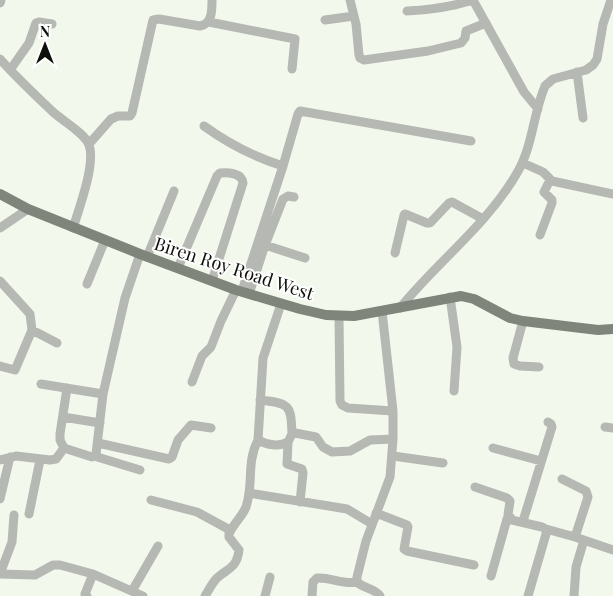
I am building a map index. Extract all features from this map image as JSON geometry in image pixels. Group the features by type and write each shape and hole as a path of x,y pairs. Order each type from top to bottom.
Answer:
{"main road":[{"name":"Biren Roy Road West","path":"0,194 28,210 73,228 212,281 300,309 339,317 461,296 474,299 510,318 523,321 598,330 613,329"}],"street":[{"path":"209,22 212,0"},
{"path":"350,0 359,55 364,60 428,51 461,43 465,38 466,31 486,23"},
{"path":"407,11 435,10 473,0 524,92 538,109"},
{"path":"400,308 418,286 502,196 523,163 546,86 553,79 578,72 593,65 597,59 609,17 611,0"},
{"path":"325,20 354,16"},
{"path":"89,144 111,119 118,116 130,116 132,113 153,20 159,18 200,26 206,25 209,22 295,39 292,69"},
{"path":"10,70 29,43 36,23 52,24"},
{"path":"0,59 53,112 89,144 87,180 73,228"},
{"path":"578,72 583,118"},
{"path":"242,291 300,110 471,141"},
{"path":"204,126 232,145 256,157 283,166"},
{"path":"523,163 543,172 550,180 613,194"},
{"path":"178,268 217,176 225,172 240,176 243,179 243,183 212,281"},
{"path":"540,235 552,201 544,192 550,180"},
{"path":"94,456 98,443 103,394 125,298 174,191"},
{"path":"192,382 202,356 211,347 224,312 242,291 265,245 283,199 288,196 294,197"},
{"path":"395,253 405,214 430,223 452,202 483,218"},
{"path":"0,228 28,210"},
{"path":"87,284 105,240"},
{"path":"265,245 305,258"},
{"path":"0,281 30,314 32,330 15,370 0,366"},
{"path":"450,297 457,347 454,390"},
{"path":"205,596 218,577 232,568 236,562 239,550 229,537 230,530 243,514 249,493 251,460 258,440 263,358 281,304"},
{"path":"357,582 364,548 390,477 393,456 393,411 382,311"},
{"path":"339,317 340,401 342,405 348,408 393,411"},
{"path":"523,321 513,358 514,364 539,368"},
{"path":"32,330 57,343"},
{"path":"41,384 103,394"},
{"path":"67,388 60,440 64,448 140,470"},
{"path":"260,400 280,402 286,406 291,417 287,464 302,469 300,502"},
{"path":"62,417 100,423"},
{"path":"523,521 552,427 548,422"},
{"path":"98,443 169,459 172,457 178,440 191,425 211,428"},
{"path":"258,440 267,444 281,445 295,433 316,437 323,447 332,452 350,451 370,440 393,439"},
{"path":"0,460 23,456 50,460 56,458 64,448"},
{"path":"493,448 541,460"},
{"path":"393,456 443,463"},
{"path":"0,499 10,457"},
{"path":"29,514 40,460"},
{"path":"562,479 588,493 579,538 574,596"},
{"path":"475,488 507,498 510,501 508,515 511,518"},
{"path":"249,493 347,509 372,524"},
{"path":"151,500 197,512 230,530"},
{"path":"376,514 407,525 404,545 404,549 407,552 474,565"},
{"path":"14,515 12,542 0,574 35,575 53,565 93,574 143,596"},
{"path":"491,576 506,521 511,518 613,550"},
{"path":"528,596 546,529"},
{"path":"132,590 158,546"},
{"path":"86,596 86,590 93,574"},
{"path":"265,596 270,577"},
{"path":"312,596 313,582 317,578 334,579 350,584 357,582"},
{"path":"357,582 361,586 377,592 380,596"}]}
